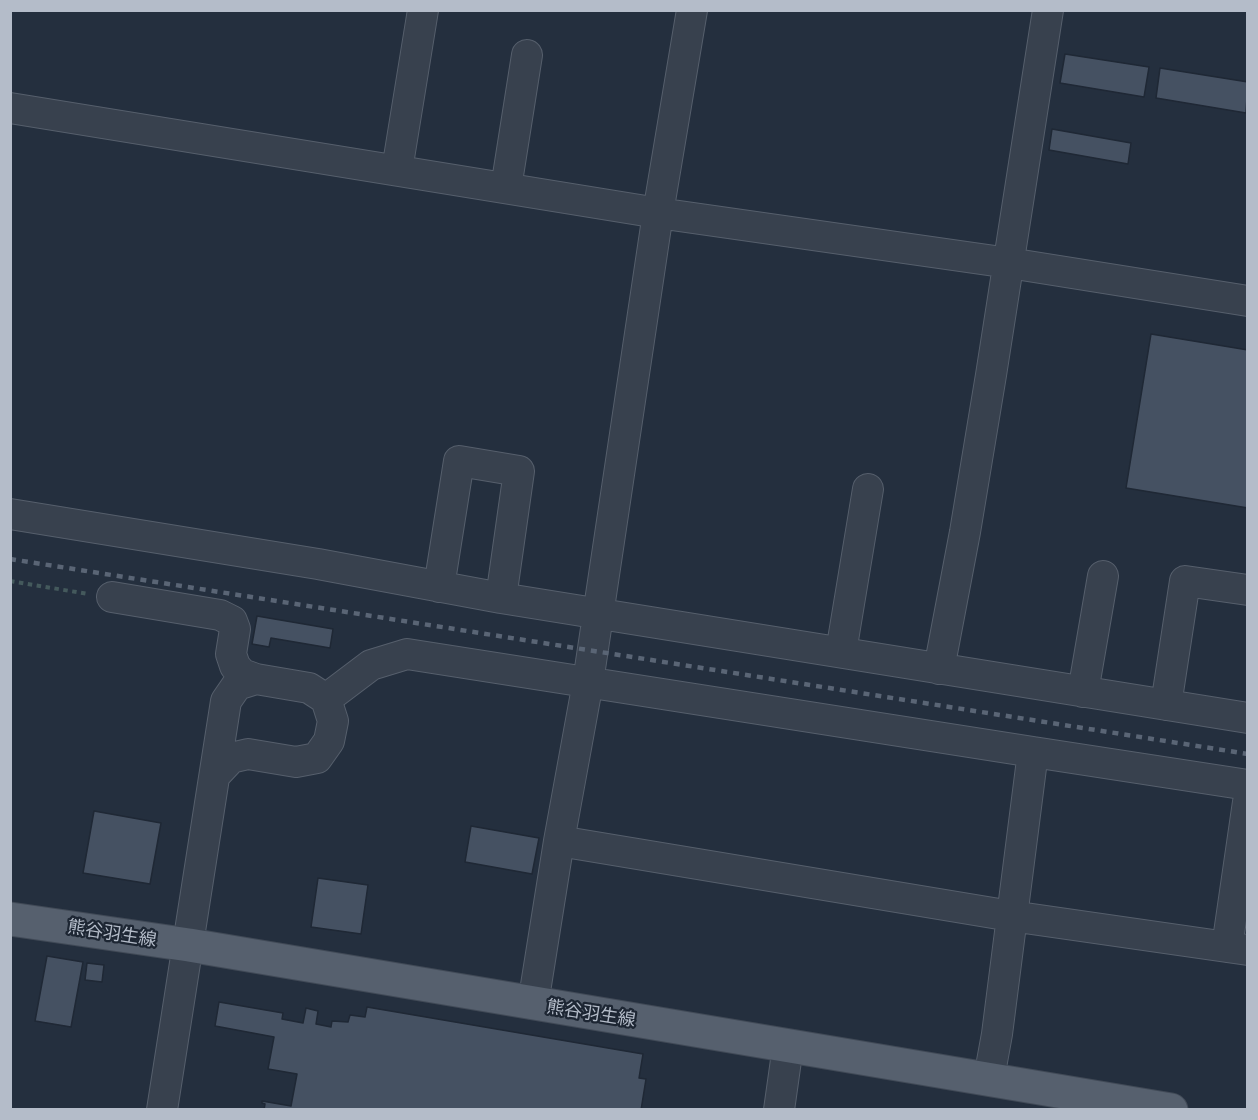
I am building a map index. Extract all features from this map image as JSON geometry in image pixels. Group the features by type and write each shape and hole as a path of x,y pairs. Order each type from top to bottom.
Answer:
{"main road":[{"name":"熊谷羽生線","path":"10,919 189,945 1171,1110"}],"street":[{"path":"397,170 423,10"},
{"path":"533,1004 559,841 588,682 658,213 692,10"},
{"path":"939,669 965,532 1048,10"},
{"path":"506,188 527,55"},
{"path":"10,108 658,213 1009,262 1248,301"},
{"path":"439,586 459,461 519,471 501,598"},
{"path":"841,652 868,489"},
{"path":"10,514 318,564 598,614 1248,718"},
{"path":"1083,692 1103,576"},
{"path":"1166,705 1185,581 1248,590"},
{"path":"112,597 220,615 232,621 235,629 231,654 235,666 242,674 256,679 309,688 326,699 333,721 329,741 316,758 296,762 248,754 231,758 216,774"},
{"path":"326,699 371,665 407,654 1248,785"},
{"path":"162,1110 226,702 237,685 256,679"},
{"path":"989,1078 997,1034 1033,752"},
{"path":"559,841 1011,916 1237,948 1248,802"},
{"path":"779,1110 788,1046"}],"path":[{"path":"10,582 112,597"}],"building":[{"path":"1065,54 1149,67 1144,97 1060,83"},
{"path":"1160,68 1248,82 1246,113 1156,98"},
{"path":"1052,129 1131,143 1128,164 1049,150"},
{"path":"1151,334 1248,350 1248,508 1126,488"},
{"path":"257,616 333,629 330,648 271,638 269,647 252,644"},
{"path":"94,811 161,823 150,884 83,873"},
{"path":"471,826 539,838 532,874 465,862"},
{"path":"318,878 368,885 361,934 311,927"},
{"path":"47,956 83,962 71,1027 35,1021"},
{"path":"87,963 104,965 102,982 85,980"},
{"path":"219,1002 283,1013 282,1019 303,1023 306,1008 318,1011 316,1024 331,1027 332,1021 348,1022 350,1015 365,1017 367,1007 643,1054 639,1078 646,1079 641,1110 264,1110 265,1104 262,1101 291,1106 297,1074 268,1069 274,1037 215,1026"}],"railway":[{"path":"10,559 1248,754"}]}
